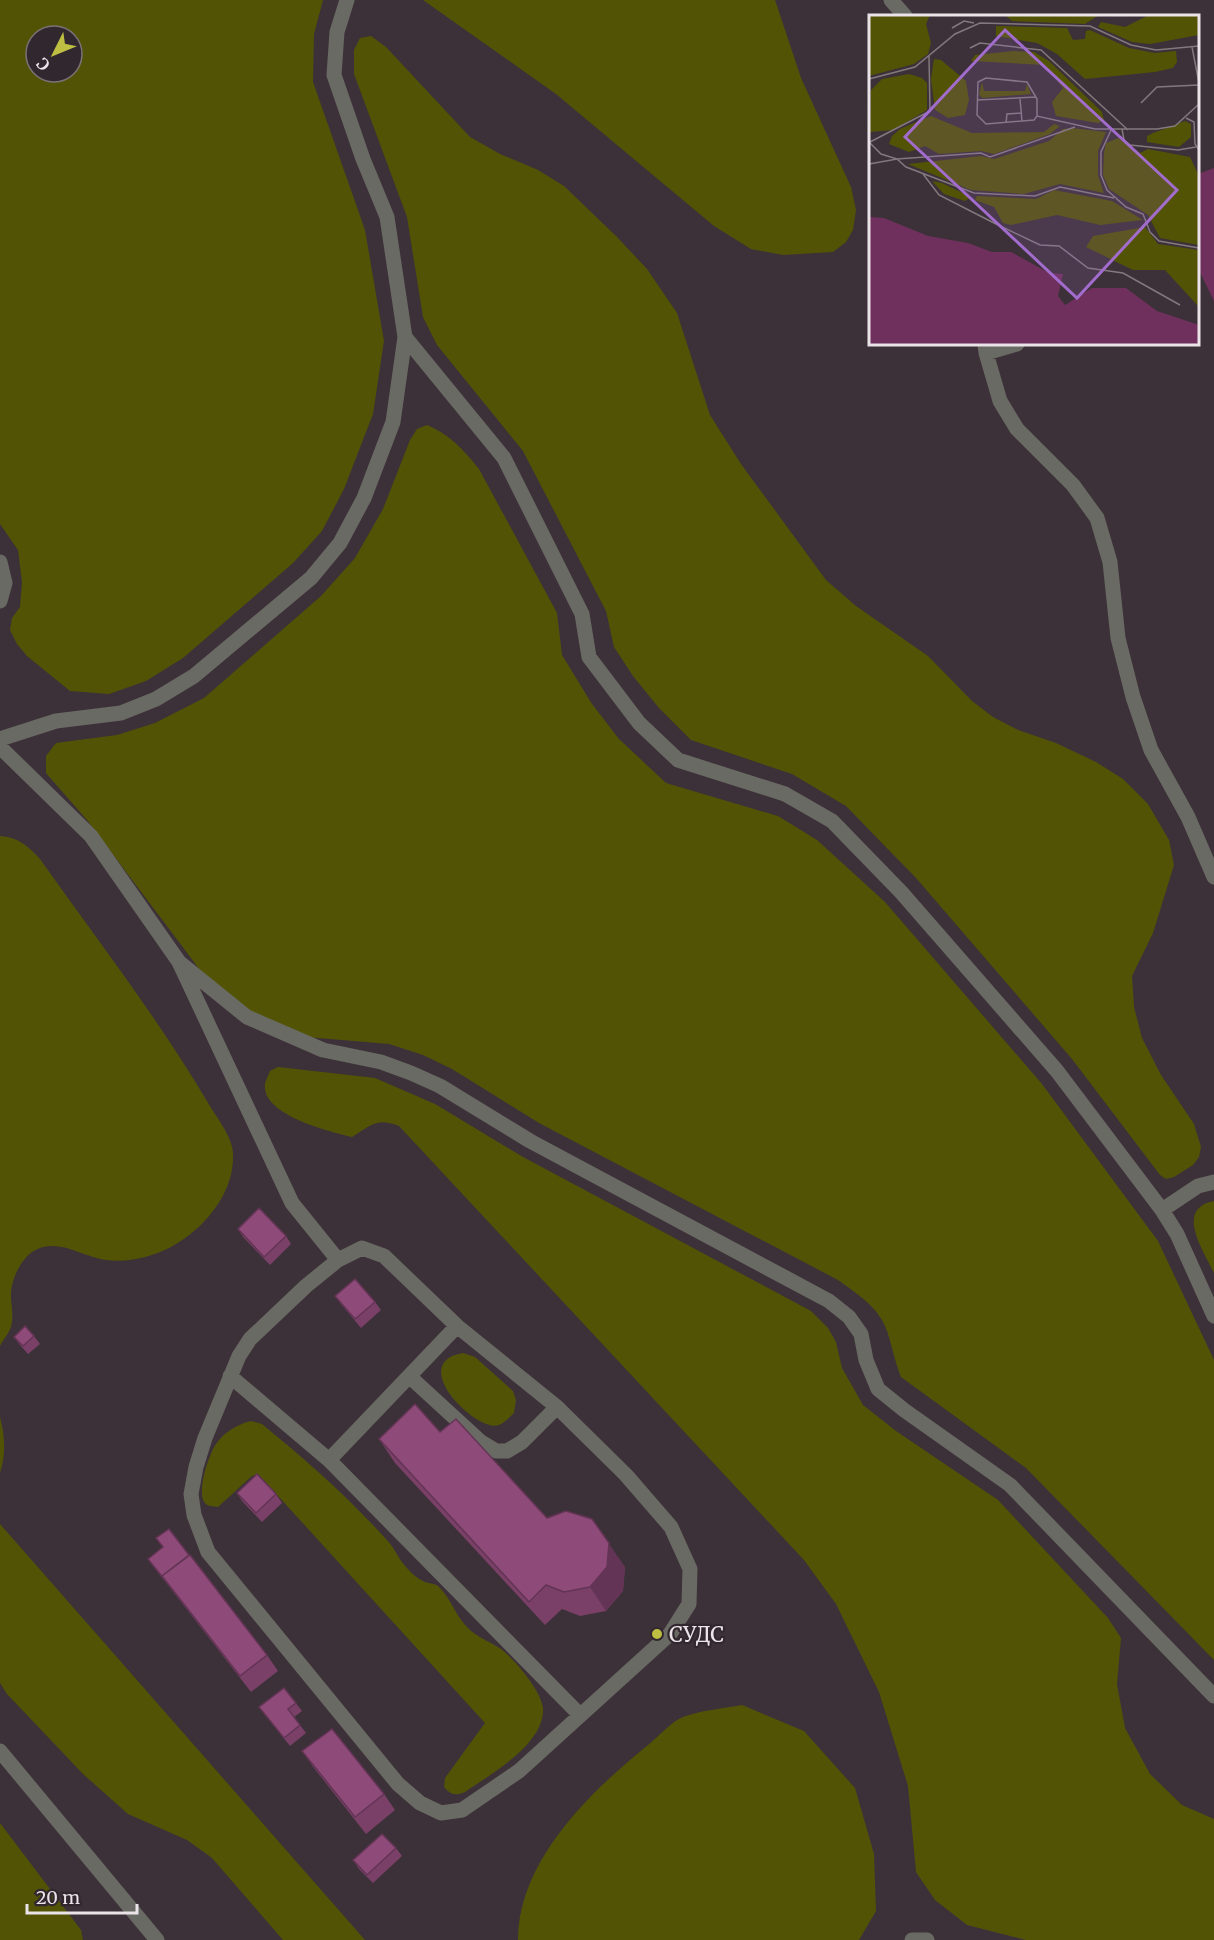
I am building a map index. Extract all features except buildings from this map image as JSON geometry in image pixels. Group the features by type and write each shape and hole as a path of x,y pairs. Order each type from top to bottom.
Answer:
{"lane":[{"path":"0,739 56,722 121,713 156,699 194,676 311,578 340,543 364,498 393,422 405,337 387,217 363,159 334,75 338,32 347,0"},
{"path":"891,0 904,15"},
{"path":"405,337 504,458 582,614 589,657 639,723 678,760 785,794 832,821 901,892 1057,1071 1162,1210 1177,1234 1214,1316"},
{"path":"1009,345 986,348 1000,401 1017,429 1073,485 1097,518 1110,562 1118,638 1133,697 1151,750 1188,817 1214,877"},
{"path":"0,562 5,583 0,601"},
{"path":"0,747 91,836 179,962 292,1203 338,1260"},
{"path":"179,962 248,1017 323,1050 381,1062 411,1072 440,1086 530,1141 829,1301 849,1317 861,1334 866,1360 878,1389 1010,1485 1214,1696"},
{"path":"1162,1210 1198,1186 1214,1182"},
{"path":"362,1248 384,1256 457,1326 557,1407 626,1475 671,1527 690,1569 689,1604 670,1634 579,1714 519,1771 462,1810 441,1813 420,1803 398,1784 208,1552 194,1515 192,1494 196,1467 230,1376 250,1339 306,1286 338,1260 362,1248"},
{"path":"329,1460 457,1326"},
{"path":"230,1376 329,1460 579,1714"},
{"path":"409,1376 481,1442 496,1451 507,1451 522,1442 557,1407"},
{"path":"0,1751 157,1940"},
{"path":"912,1940 927,1940"}],"shaded area":[{"path":"0,0 323,0 314,34 313,82 365,230 384,341 373,414 344,489 322,531 293,563 183,658 146,681 109,694 70,691 27,656 17,644 10,630 12,618 20,607 22,582 18,550 0,524"},
{"path":"423,0 775,0 801,78 851,187 856,210 853,230 846,242 833,252 783,255 751,249 714,226 556,94"},
{"path":"371,36 386,47 470,137 500,154 538,170 564,186 647,269 677,313 710,415 741,464 826,580 856,606 928,656 972,701 993,717 1018,730 1056,743 1096,762 1123,779 1148,804 1169,840 1174,865 1153,933 1132,976 1134,1007 1142,1038 1161,1075 1194,1124 1201,1147 1199,1157 1193,1165 1174,1177 1166,1179 1160,1175 1072,1059 916,878 846,806 792,774 691,740 659,708 633,676 614,647 606,611 523,451 437,345 423,317 407,217 354,74 354,50 360,38"},
{"path":"1214,168 1214,301 1199,270 1199,174"},
{"path":"427,425 456,443 479,469 557,613 562,655 592,704 619,739 666,783 778,816 817,840 885,902 1042,1084 1158,1241 1214,1360 1214,1660 1026,1468 901,1377 883,1322 860,1296 838,1280 539,1123 452,1069 423,1055 389,1044 271,1034 212,986 87,820 46,773 46,756 56,743 117,735 155,723 204,698 321,596 355,558 383,509 410,440 417,429"},
{"path":"0,836 22,843 40,859 168,1039 223,1126 230,1139 233,1153 229,1182 223,1196 206,1220 171,1247 156,1254 123,1261 106,1260 51,1246 32,1252 24,1260 14,1277 11,1289 12,1323 0,1346"},
{"path":"278,1067 375,1078 435,1104 523,1157 811,1311 828,1328 836,1342 842,1368 863,1405 896,1431 998,1500 1108,1618 1121,1638 1117,1684 1125,1728 1150,1774 1182,1805 1214,1819 1214,1940 1026,1940 967,1925 935,1900 916,1872 908,1786 879,1692 836,1604 804,1560 399,1126 379,1122 352,1137 299,1120 274,1105 267,1095 265,1084 268,1076 270,1071"},
{"path":"1214,1201 1214,1273 1199,1243 1194,1221 1202,1205"},
{"path":"463,1353 475,1357 513,1391 516,1400 514,1413 501,1424 489,1425 476,1419 451,1396 443,1383 441,1370 447,1359"},
{"path":"0,1417 4,1445 0,1473"},
{"path":"251,1421 262,1424 342,1494 389,1542 411,1572 422,1581 438,1586 467,1627 474,1634 507,1654 538,1693 543,1708 541,1721 535,1734 526,1746 502,1767 465,1792 453,1794 449,1792 444,1787 445,1778 485,1723 258,1474 252,1476 218,1507 205,1503 203,1483 213,1449 227,1432"},
{"path":"0,1524 365,1940 283,1940 212,1858 187,1840 128,1814 83,1774 7,1694 0,1683"},
{"path":"742,1705 804,1731 855,1788 874,1854 876,1911 859,1940 518,1940 521,1911 530,1883 561,1830 581,1807 603,1784 678,1719 696,1713"},
{"path":"0,1823 81,1930 83,1940 0,1940"}],"place":[{"name":"СУДС","path":"657,1634"}]}
